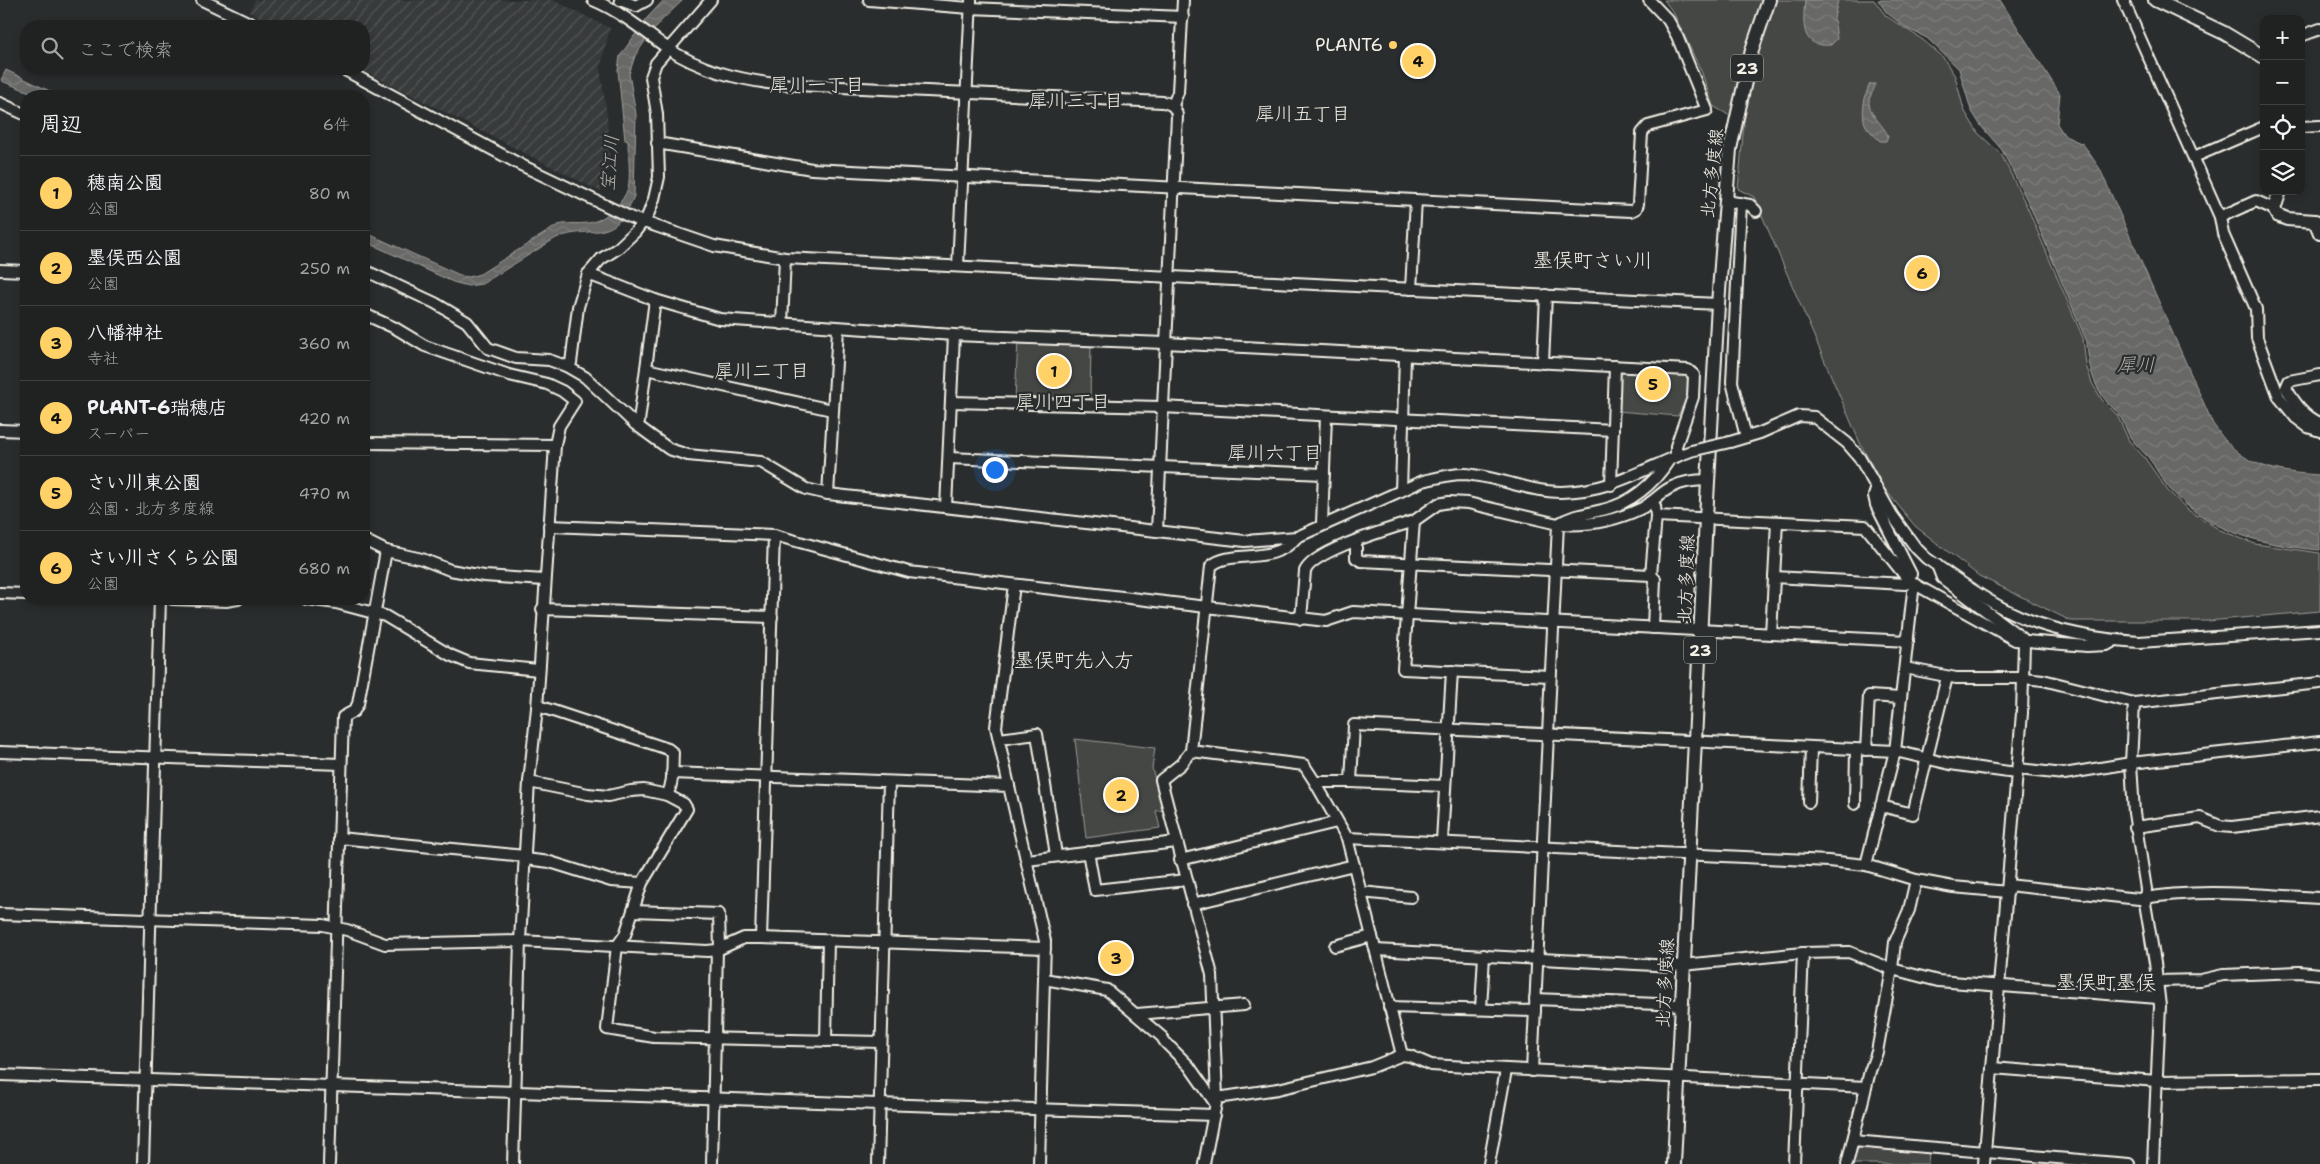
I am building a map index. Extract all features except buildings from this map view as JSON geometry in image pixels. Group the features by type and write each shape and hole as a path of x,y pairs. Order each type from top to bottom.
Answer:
{"main road":[{"name":"北方多度線","path":"1674,1164 1706,518 1726,200 1733,137 1752,50 1769,0"},
{"path":"2156,0 2224,33 2260,53"},
{"path":"2279,195 2274,209 2277,215 2287,219 2318,225"}],"street":[{"path":"202,0 244,20"},
{"path":"593,0 635,24 666,46 719,74 740,80 776,84 1163,102 1172,105 1176,109 1177,116 1157,531"},
{"path":"620,0 636,6 646,0"},
{"path":"566,366 571,363 578,307 588,274 601,259 618,248 643,222 654,199 659,177 657,114 652,77 656,63 666,46 711,0"},
{"path":"869,0 971,4 1183,18"},
{"path":"1172,105 1178,92 1183,0"},
{"path":"657,143 812,169 1631,211 1636,209 1638,204 1642,133 1648,126 1703,113 1708,110 1668,20 1649,0"},
{"path":"2123,0 2220,217 2223,234 2256,309 2257,338 2279,397 2287,410 2296,418 2308,427 2320,431"},
{"path":"958,266 971,4"},
{"path":"2305,35 2320,29"},
{"path":"354,75 521,165 632,218 722,248 785,258 1718,304"},
{"path":"0,103 20,112"},
{"path":"2305,127 2320,126"},
{"path":"2194,157 2260,129"},
{"path":"1411,289 1416,200"},
{"path":"1726,200 1750,205 1756,211"},
{"path":"2220,217 2256,201 2274,209"},
{"path":"1741,202 1732,382 1746,437"},
{"path":"782,324 785,258"},
{"path":"0,270 20,271"},
{"path":"370,273 435,303 467,322 488,348 505,355 549,360 566,366 585,377 635,424 669,449 688,455 761,462 806,489 828,494 1245,541 1297,537 1322,524 1400,491 1437,478 1464,474 1528,488 1559,492 1587,490 1611,485 1691,451 1746,437 1799,416 1814,417 1847,443 1859,457 1908,537 1926,558 2004,609 2030,620 2080,635 2114,641 2169,642 2320,630"},
{"path":"588,274 654,300 720,319 838,329 1165,343 1688,370 1694,375 1693,397 1673,458 1661,473 1642,491 1627,501 1604,510 1570,516 1558,524"},
{"path":"1544,363 1546,295"},
{"path":"635,424 639,421 654,300"},
{"path":"370,317 395,328 426,346 508,375 547,384 562,391 575,401 559,426 555,445 544,580 537,708 529,782 520,942 513,1164"},
{"path":"828,494 838,329"},
{"path":"946,507 954,335"},
{"path":"1400,491 1406,356"},
{"path":"1611,485 1616,366"},
{"path":"646,369 832,410"},
{"path":"2320,375 2289,380 2286,388 2301,410 2310,419 2320,423"},
{"path":"951,402 1162,408 1612,430"},
{"path":"1322,524 1326,416"},
{"path":"0,430 20,431"},
{"path":"370,443 555,445"},
{"path":"949,458 1324,474"},
{"path":"1301,618 1307,565 1330,550 1414,521 1438,504 1449,502 1468,503 1558,524 1577,526 1608,521 1642,509 1671,487 1694,480 1709,480"},
{"path":"1866,865 1895,751 1908,641 1912,582 1907,564 1876,506 1874,496 1877,489"},
{"path":"1651,502 1656,506 1651,575"},
{"path":"1656,516 1865,526 1912,582 2000,632 2024,643 2035,641 2107,646 2114,641"},
{"path":"1414,521 1403,669 1550,676"},
{"path":"1771,634 1777,522"},
{"path":"1532,1071 1558,524"},
{"path":"549,526 774,535 909,572 1208,609 1326,621 1353,612 1908,641"},
{"path":"762,938 774,535"},
{"path":"1204,1164 1216,1101 1212,975 1180,860 1161,780 1181,764 1191,751 1208,609 1211,566 1215,562 1279,552 1291,545 1297,537"},
{"path":"1356,541 1356,558 1361,561 1651,575 1655,579 1653,628"},
{"path":"370,543 386,551 422,559 450,570 484,576 544,580"},
{"path":"329,1164 343,718 354,711 358,704 386,551"},
{"path":"1937,566 1942,578 2022,638 2024,643 2024,678 2008,889 1984,1164"},
{"path":"1774,577 1896,584 1912,582"},
{"path":"1014,585 996,727 1046,948 1039,1164"},
{"path":"0,593 20,594"},
{"path":"142,1164 160,605"},
{"path":"344,605 385,616 450,655 469,663 538,670"},
{"path":"542,609 772,617"},
{"path":"1905,668 1947,677 2043,680 2134,703 2320,683"},
{"path":"1442,842 1452,671"},
{"path":"1881,806 1913,814 1947,677"},
{"path":"1854,804 1869,696 1901,698"},
{"path":"2134,703 2131,763 2135,827 2146,889 2145,898 2158,998 2153,1164"},
{"path":"537,708 541,707 586,721 668,749 673,753 670,789 667,795"},
{"path":"1352,782 1354,725 1895,751 1950,764 2064,774 2131,763 2320,742"},
{"path":"999,739 1037,734 1056,856"},
{"path":"1809,802 1811,748"},
{"path":"1191,751 1304,765 1347,838 1402,1055"},
{"path":"0,752 341,764"},
{"path":"672,773 1009,786"},
{"path":"529,782 588,794 608,796 644,790 667,795 684,804 687,809 642,883 625,935 617,946 607,1029 654,1037 882,1042"},
{"path":"878,1164 889,782"},
{"path":"1315,782 1444,786"},
{"path":"2135,827 2200,818 2220,826 2232,827 2320,816"},
{"path":"1180,860 1337,822"},
{"path":"339,838 525,857 550,862 611,881 642,883"},
{"path":"1347,838 1828,861 1866,865 1916,880 1952,887 2008,889 2110,898 2206,894 2320,898"},
{"path":"1027,860 1176,842"},
{"path":"1088,852 1095,890 1186,880"},
{"path":"1192,904 1354,865"},
{"path":"1847,1164 1866,1087 1877,1052 1895,942 1906,917 1916,880"},
{"path":"1361,892 1411,897"},
{"path":"633,911 719,914 712,1164"},
{"path":"0,914 336,926 385,944 520,942 718,949 744,938 762,938 1046,948"},
{"path":"1335,946 1372,936"},
{"path":"826,1041 828,940"},
{"path":"1376,950 1684,965 1803,953 1854,953 1892,969 1938,981 2158,998"},
{"path":"1794,1164 1803,953"},
{"path":"1481,1009 1484,956"},
{"path":"2157,981 2201,980 2222,975 2299,972 2320,974"},
{"path":"1044,979 1107,990 1162,1036 1164,1042 1190,1066 1216,1101"},
{"path":"1535,999 1682,1005"},
{"path":"1137,1014 1244,1005"},
{"path":"1389,1007 1535,1011"},
{"path":"1216,1101 1278,1090 1372,1067 1402,1055 1410,1056 1431,1065 1678,1079 1866,1087"},
{"path":"1992,1068 2157,1081 2320,1079"},
{"path":"1489,1164 1506,1070"},
{"path":"0,1075 1214,1115"},
{"path":"1853,1141 2129,1164"}],"shaded area":[{"path":"255,0 553,0 610,28 600,68 607,116 609,157 601,192 370,74 370,20 265,20 249,12"},
{"path":"1664,0 1874,0 1886,16 1923,40 1942,56 1955,76 1964,110 1978,133 2001,154 2028,209 2083,338 2086,365 2092,383 2102,400 2117,415 2129,441 2144,457 2168,491 2188,510 2220,530 2255,544 2320,553 2320,611 2207,621 2071,621 1979,576 1915,526 1884,488 1860,443 1754,197 1738,189 1744,124 1713,106 1702,73 1673,12"},
{"path":"1018,341 1091,344 1090,401 1015,398"},
{"path":"1619,370 1688,373 1688,395 1678,416 1617,411"},
{"path":"1075,739 1155,748 1152,769 1165,810 1156,811 1160,828 1086,838"},
{"path":"1861,1147 1929,1152 1928,1164 1852,1164 1855,1151"}],"water":[{"name":"宝江川","path":"664,0 683,0 647,38 635,56 629,74 636,114 634,196 619,222 610,228 569,234 556,238 482,284 468,286 453,282 370,244 370,235 462,276 469,277 480,274 558,225 593,222 609,213 623,199 628,188 629,177 628,141 625,140 618,70 620,56 647,18"},
{"path":"1805,0 1838,0 1834,18 1837,39 1831,45 1814,43 1806,33 1804,26"},
{"name":"犀川","path":"1878,0 2000,0 2060,94 2057,124 2065,136 2083,144 2100,169 2213,424 2230,446 2252,461 2274,469 2320,475 2320,550 2278,545 2238,534 2201,516 2169,488 2148,457 2132,440 2119,414 2098,389 2090,367 2087,342 2029,204 2002,150 1981,126 1971,110 1959,69 1927,38 1908,29 1887,13"},
{"path":"6,70 48,90 25,90 1,80"},
{"path":"1870,84 1875,84 1869,101 1870,109 1888,136 1886,141 1880,141 1864,122 1864,105"}],"place":[{"name":"PLANT6","path":"1393,45"},
{"name":"PLANT-6瑞穂店","path":"1418,61"},
{"name":"さい川さくら公園","path":"1922,273"},
{"name":"穂南公園","path":"1054,371"},
{"name":"さい川東公園","path":"1653,384"},
{"name":"墨俣西公園","path":"1121,795"},
{"name":"八幡神社","path":"1116,958"}],"district":[{"name":"犀川一丁目","path":"817,84"},
{"name":"犀川三丁目","path":"1076,100"},
{"name":"犀川五丁目","path":"1303,113"},
{"name":"墨俣町さい川","path":"1593,260"},
{"name":"犀川二丁目","path":"762,370"},
{"name":"犀川四丁目","path":"1063,401"},
{"name":"犀川六丁目","path":"1275,452"},
{"name":"墨俣町先入方","path":"1074,660"},
{"name":"墨俣町墨俣","path":"2106,982"}]}
